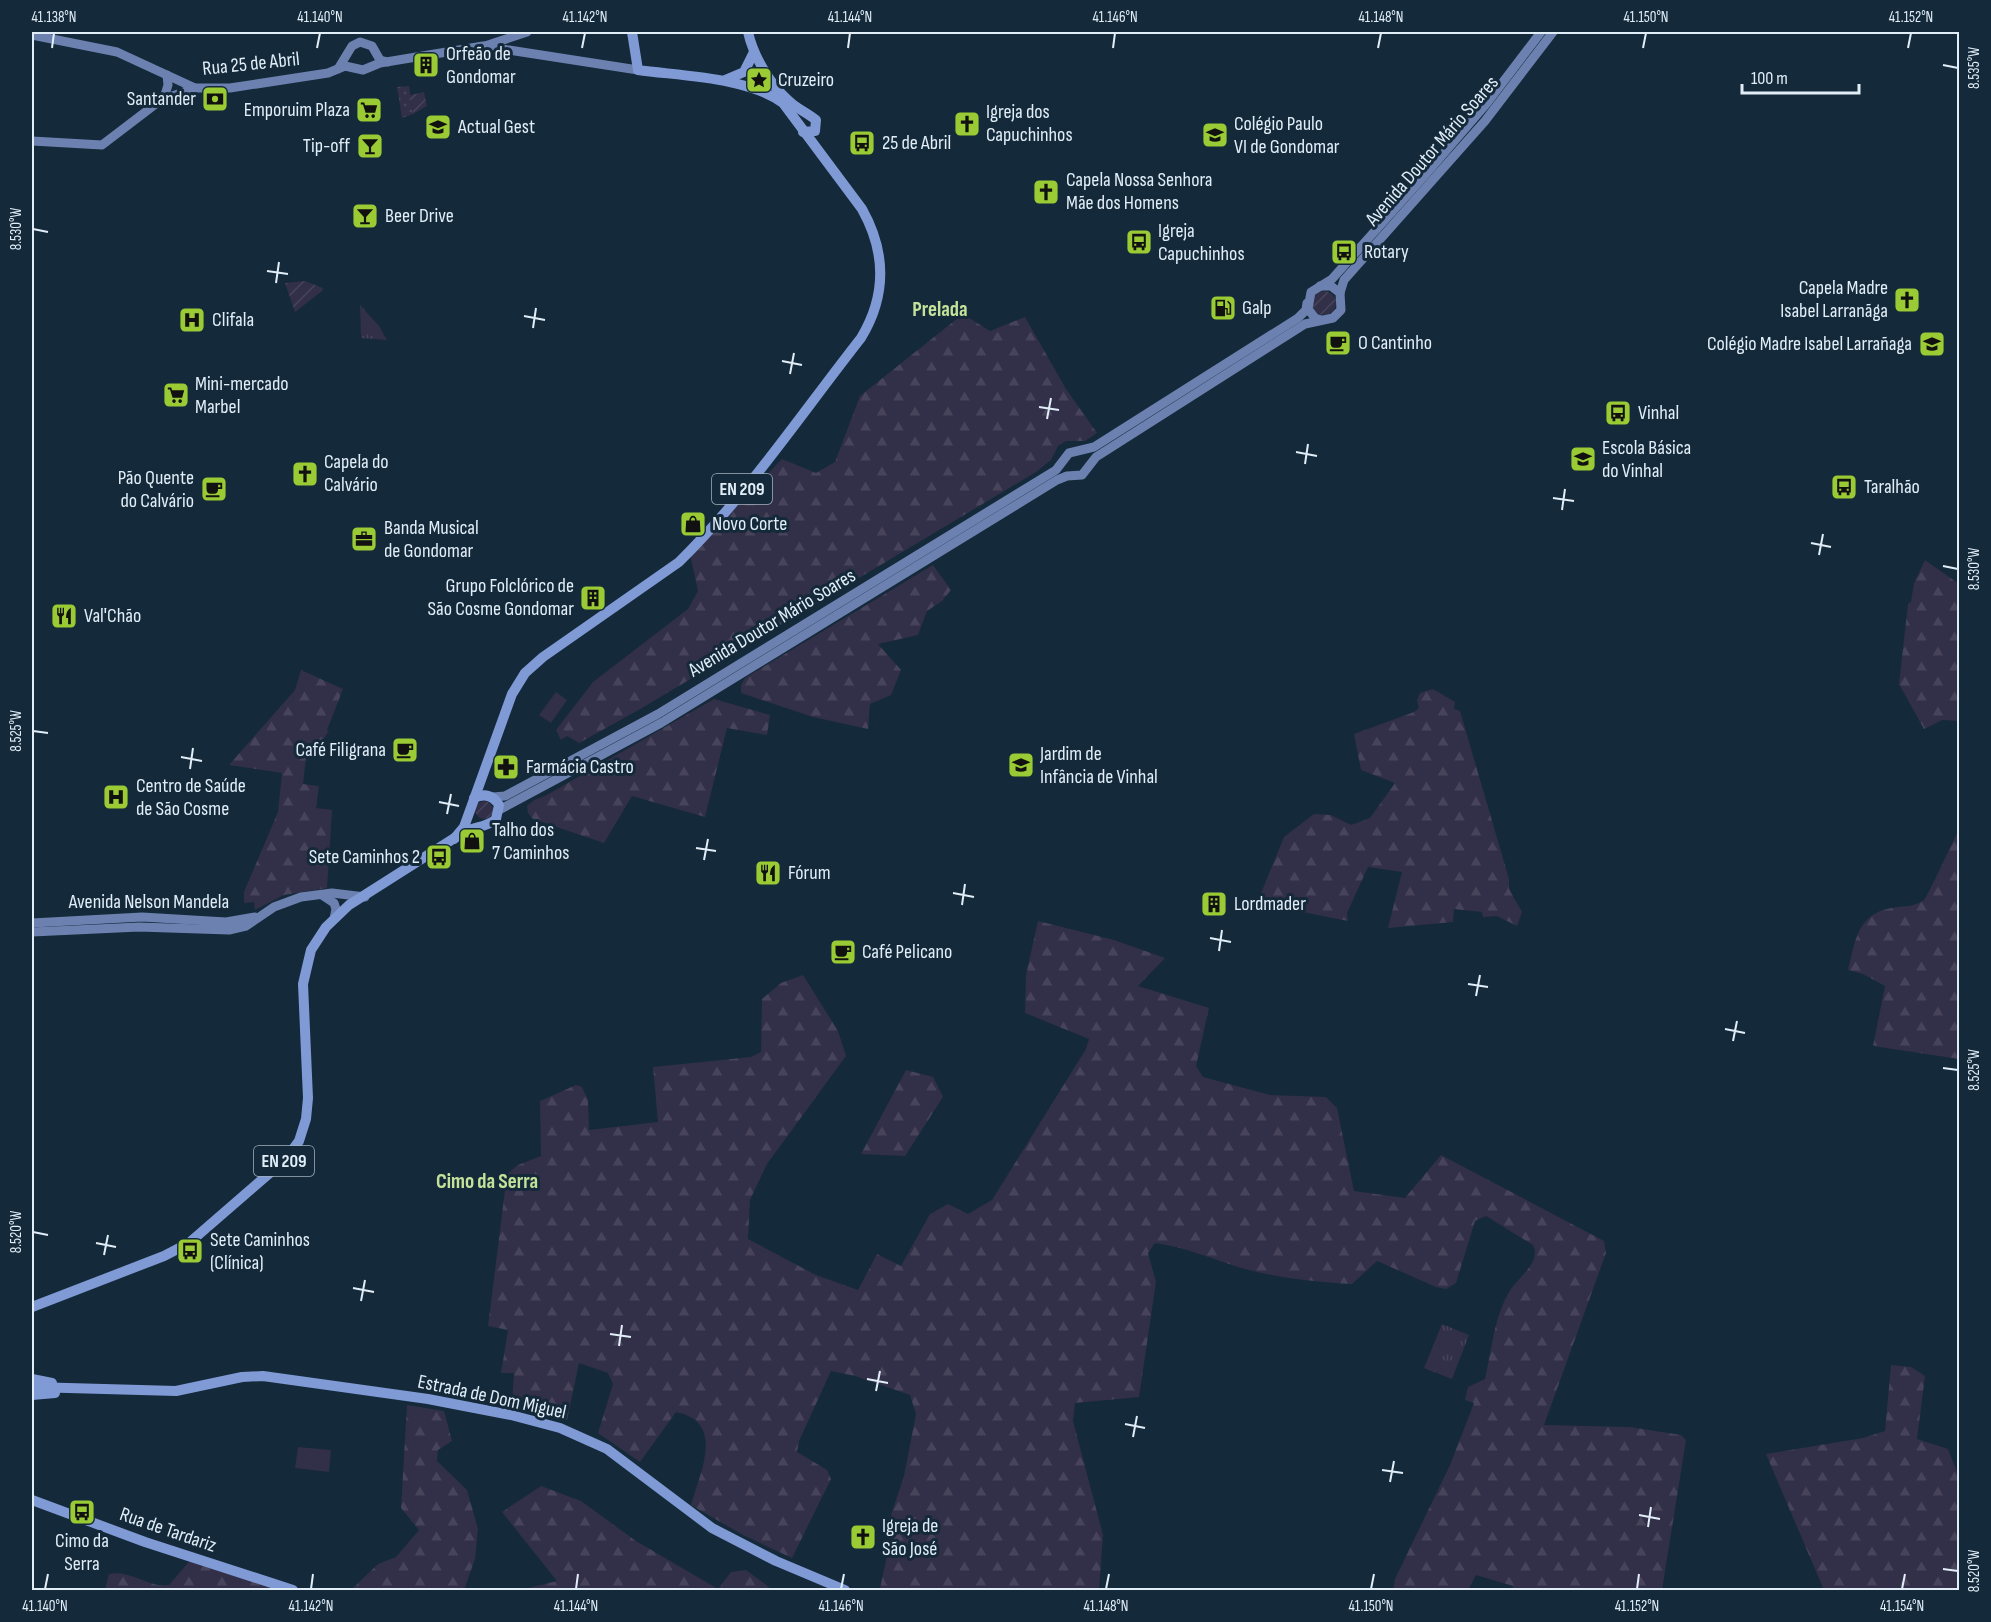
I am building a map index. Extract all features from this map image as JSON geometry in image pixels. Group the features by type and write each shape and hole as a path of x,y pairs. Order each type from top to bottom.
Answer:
{"main road":[{"path":"483,46 526,32"},
{"path":"632,32 638,70"},
{"path":"748,32 754,52 779,92 816,120 815,131 801,129 803,117 809,115"},
{"name":"Avenida Doutor Mário Soares","path":"1320,286 1332,279 1448,148 1487,103 1541,32"},
{"name":"Avenida Doutor Mário Soares","path":"1340,293 1344,280 1485,121 1553,32"},
{"name":"Rua 25 de Abril","path":"32,35 117,52 195,88 230,88 354,67 363,70 390,61 483,46 722,81 772,95 783,103 801,129"},
{"path":"508,39 509,51"},
{"path":"338,69 356,44 364,42 372,46 380,60 390,61"},
{"path":"349,52 349,60 354,67"},
{"path":"722,81 744,72 754,52"},
{"path":"372,66 376,53"},
{"path":"164,98 168,85 166,75"},
{"path":"32,141 102,145 164,98 195,88"},
{"name":"EN 209","path":"474,798 483,780 512,694 525,673 543,657 679,562 693,548 786,434 869,325 879,295 882,277 879,246 862,209 801,129"},
{"name":"EN 209","path":"815,131 819,150"},
{"path":"1320,286 1331,286 1340,293 1341,310 1333,318 1321,320 1311,314 1307,303 1311,292 1320,286"},
{"name":"Avenida Doutor Mário Soares","path":"490,796 505,796 658,714 1056,470 1069,453 1094,447 1247,351 1298,318 1306,310 1307,303"},
{"name":"Avenida Doutor Mário Soares","path":"499,810 661,723 1057,480 1070,476 1078,477 1096,457 1305,324 1321,320"},
{"path":"1077,451 1087,459 1087,468"},
{"path":"1062,463 1064,471 1070,476"},
{"path":"483,780 483,790 490,796 499,810 496,819 483,825 474,821 469,812 474,798 490,796"},
{"name":"EN 209","path":"454,839 464,827 469,812"},
{"name":"EN 209","path":"32,1307 164,1256 189,1243 286,1159 299,1141 306,1119 308,1098 303,984 306,962 318,938 349,905 474,827 483,825"},
{"path":"266,913 291,900 320,894 344,893 365,897"},
{"path":"320,894 334,903 336,909 334,919"},
{"name":"Avenida Nelson Mandela","path":"32,932 139,927 228,930 256,921 266,913"},
{"name":"Avenida Nelson Mandela","path":"32,922 142,917 226,922 266,913"},
{"name":"Estrada de Dom Miguel","path":"33,1387 176,1391 243,1377 263,1376 428,1400 511,1415 560,1428 607,1449 712,1528 776,1561 845,1590"},
{"name":"Rua de Tardariz","path":"32,1500 145,1542 293,1590"}],"green space":[{"path":"409,86 413,114 402,118 397,87"},
{"path":"424,92 427,106 413,114 410,95"},
{"path":"305,281 323,288 295,312 285,283"},
{"path":"1324,291 1329,292 1335,298 1335,308 1329,314 1324,315 1319,314 1313,308 1312,303 1313,298 1319,292"},
{"path":"360,305 379,326 387,340 361,338"},
{"path":"963,314 990,331 1025,317 1066,389 1097,433 1085,441 1066,441 1058,446 1051,460 1036,472 642,708 579,743 567,736 561,740 556,730 593,682 688,609 698,591 690,554 782,459 816,473 835,462 860,396"},
{"path":"1925,560 1959,584 1960,721 1942,720 1924,729 1899,684 1908,604 1911,602 1914,583"},
{"path":"933,565 951,590 942,601 927,611 918,635 878,644 901,670 891,695 870,704 868,729 813,717 741,693 741,685 745,678"},
{"path":"301,670 343,689 327,730 329,731 311,757 306,758 303,784 319,786 316,808 332,810 327,888 284,895 255,910 254,902 244,903 244,892 278,812 282,773 229,765 295,690"},
{"path":"1433,689 1455,702 1454,709 1460,711 1509,879 1509,889 1522,912 1517,926 1497,916 1483,917 1482,912 1454,909 1453,922 1388,928 1402,872 1368,867 1347,913 1348,921 1257,903 1284,837 1314,814 1331,815 1351,825 1370,818 1395,783 1361,770 1354,734 1414,712 1419,708 1417,700 1420,693"},
{"path":"556,692 567,700 551,723 539,715"},
{"path":"714,699 770,715 767,735 727,728 705,817 632,796 604,843 533,819 528,813 527,806 534,800 545,796"},
{"path":"484,801 491,803 493,810 491,817 484,819 477,817 475,810 477,803"},
{"path":"1959,829 1959,1059 1873,1046 1885,986 1863,974 1848,970 1857,937 1866,920 1874,914 1897,907 1915,905 1924,900"},
{"path":"1038,921 1114,940 1165,958 1138,986 1209,1008 1196,1066 1203,1077 1270,1095 1326,1097 1337,1108 1354,1191 1405,1198 1441,1155 1604,1241 1606,1253 1544,1425 1630,1427 1681,1435 1686,1440 1662,1590 1512,1590 1513,1586 1476,1575 1468,1590 1393,1590 1395,1579 1450,1465 1474,1403 1465,1400 1468,1387 1485,1379 1494,1332 1505,1299 1534,1257 1533,1245 1486,1216 1475,1221 1456,1283 1446,1289 1436,1287 1377,1261 1352,1284 1325,1282 1258,1272 1155,1243 1148,1253 1156,1282 1139,1397 1075,1403 1073,1421 1103,1535 1099,1590 889,1590 880,1588 893,1529 891,1515 904,1476 916,1414 910,1395 855,1376 831,1371 799,1441 797,1452 827,1470 831,1479 792,1558 743,1535 691,1505 706,1450 701,1426 691,1418 676,1412 640,1462 598,1433 613,1384 608,1373 579,1363 567,1420 512,1405 514,1373 501,1373 508,1330 488,1326 507,1174 518,1165 541,1156 540,1101 576,1085 582,1087 588,1100 589,1130 658,1122 653,1067 751,1057 761,1052 762,999 781,983 803,975 838,1031 846,1056 767,1164 750,1200 748,1239 816,1275 858,1290 877,1254 901,1266 930,1214 948,1204 968,1214 992,1200 1086,1049 1089,1039 1025,1013 1026,975"},
{"path":"906,1070 933,1077 943,1097 905,1156 861,1154"},
{"path":"1442,1324 1469,1335 1452,1379 1424,1368"},
{"path":"1891,1365 1911,1367 1925,1376 1917,1439 1948,1449 1959,1477 1959,1590 1824,1590 1766,1454 1863,1438 1885,1431"},
{"path":"407,1405 444,1411 452,1441 438,1450 437,1461 467,1490 478,1529 475,1559 464,1590 351,1590 378,1564 396,1557 419,1530 401,1508"},
{"path":"298,1447 331,1450 329,1472 295,1468"},
{"path":"541,1486 581,1501 636,1541 718,1589 731,1572 746,1570 773,1590 521,1590 557,1581 502,1512"},
{"path":"193,1557 278,1590 105,1590 109,1574 117,1573 153,1584 169,1585"}],"place":[{"name":"Orfeão de Gondomar","path":"426,65"},
{"name":"Cruzeiro","path":"759,80"},
{"name":"Santander","path":"215,99"},
{"name":"Emporuim Plaza","path":"369,110"},
{"name":"Igreja dos Capuchinhos","path":"967,124"},
{"name":"Actual Gest","path":"438,127"},
{"name":"Colégio Paulo VI de Gondomar","path":"1215,135"},
{"name":"25 de Abril","path":"862,143"},
{"name":"Tip-off","path":"370,146"},
{"name":"Capela Nossa Senhora Mãe dos Homens","path":"1046,192"},
{"name":"Beer Drive","path":"365,216"},
{"name":"Igreja Capuchinhos","path":"1139,242"},
{"name":"Rotary","path":"1344,252"},
{"name":"Capela Madre Isabel Larranãga","path":"1907,300"},
{"name":"Galp","path":"1223,308"},
{"name":"Clifala","path":"192,320"},
{"name":"O Cantinho","path":"1338,343"},
{"name":"Colégio Madre Isabel Larrañaga","path":"1932,344"},
{"name":"Mini-mercado Marbel","path":"176,395"},
{"name":"Vinhal","path":"1618,413"},
{"name":"Escola Básica do Vinhal","path":"1583,459"},
{"name":"Capela do Calvário","path":"305,474"},
{"name":"Taralhão","path":"1844,487"},
{"name":"Pão Quente do Calvário","path":"214,489"},
{"name":"Novo Corte","path":"693,524"},
{"name":"Banda Musical de Gondomar","path":"364,539"},
{"name":"Grupo Folclórico de São Cosme Gondomar","path":"593,598"},
{"name":"Val'Chão","path":"64,616"},
{"name":"Café Filigrana","path":"405,750"},
{"name":"Jardim de Infância de Vinhal","path":"1021,765"},
{"name":"Farmácia Castro","path":"506,767"},
{"name":"Centro de Saúde de São Cosme","path":"116,797"},
{"name":"Talho dos 7 Caminhos","path":"472,841"},
{"name":"Sete Caminhos 2","path":"439,857"},
{"name":"Fórum","path":"768,873"},
{"name":"Lordmader","path":"1214,904"},
{"name":"Café Pelicano","path":"843,952"},
{"name":"Sete Caminhos (Clínica)","path":"190,1251"},
{"name":"Cimo da Serra","path":"82,1512"},
{"name":"Igreja de São José","path":"863,1537"}],"district":[{"name":"Prelada","path":"940,309"},
{"name":"Cimo da Serra","path":"487,1181"}]}
